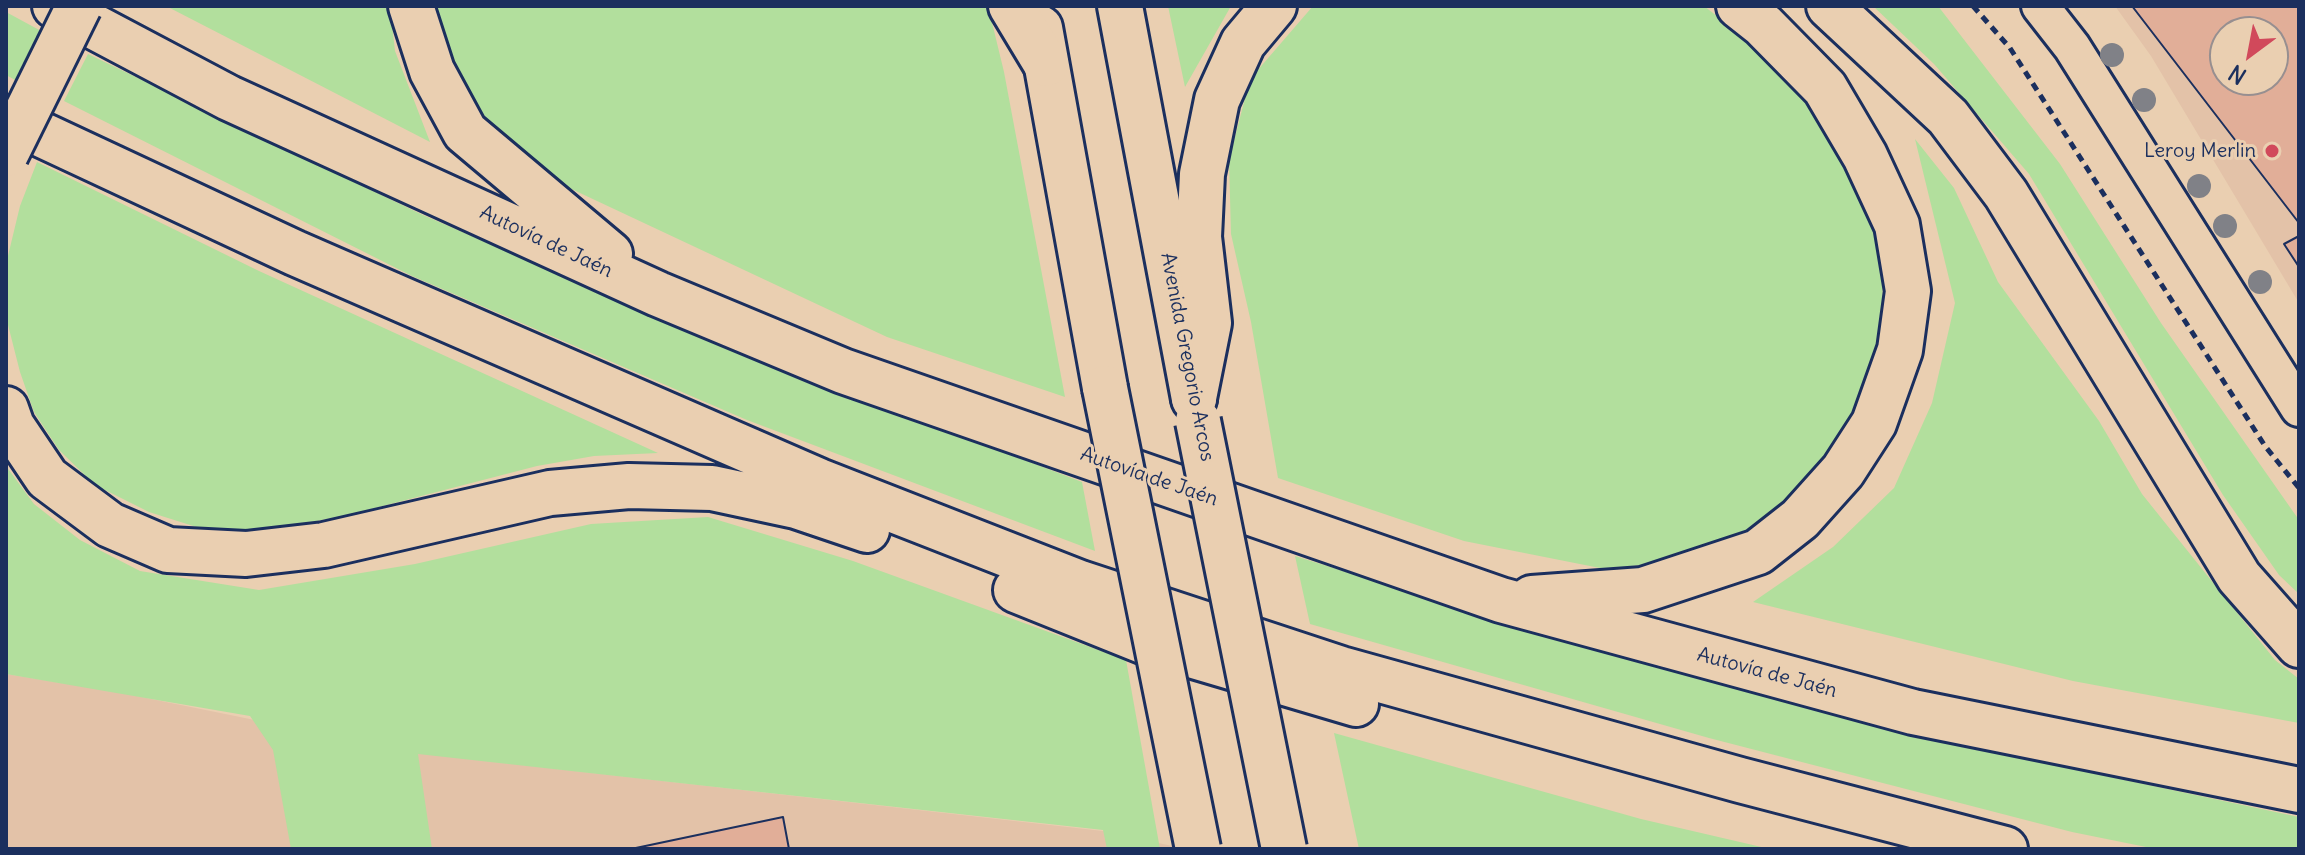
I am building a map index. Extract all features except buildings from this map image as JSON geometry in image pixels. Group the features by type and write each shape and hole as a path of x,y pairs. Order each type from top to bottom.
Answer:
{"main road":[{"name":"Autovía de Jaén","path":"55,6 229,98 658,294 843,371 1501,600 1913,712 2299,790"},
{"path":"6,154 79,6"},
{"path":"411,6 432,71 465,132 658,294"},
{"path":"1011,6 1046,64"},
{"path":"1035,6 1105,388 1198,849"},
{"name":"Avenida Gregorio Arcos","path":"1120,6 1196,410 1284,849"},
{"path":"1196,410 1209,323 1199,237 1202,174 1217,100 1243,43 1274,6"},
{"path":"1501,600 1643,590 1758,552 1800,519 1835,481 1874,423 1900,350 1908,291 1897,225 1865,156 1825,88 1763,25 1739,6"},
{"path":"1829,6 1948,117 2006,194 2239,577 2299,645"},
{"path":"6,118 281,247 805,475 1080,583 1341,669 1740,780 2005,849"},
{"path":"6,409 12,426 47,478 110,525 168,550 246,554 324,545 550,493 629,486 712,488 809,511 888,537 1143,641 1319,694 1938,849"}],"street":[{"path":"2040,6 2089,73 2299,408"}],"path":[{"path":"1973,6 2010,48 2265,446 2299,488"}],"shaded area":[{"path":"2115,6 2299,6 2299,303 2151,56"},
{"path":"6,674 112,691 417,753 1103,831 1186,849 6,849"}],"green space":[{"path":"166,6 390,6 395,51 430,142"},
{"path":"437,6 988,6 1004,72 1065,397 887,337 548,178 483,121 449,56"},
{"path":"1168,6 1231,6 1185,87"},
{"path":"1313,6 1704,6 1750,42 1794,87 1836,145 1870,205 1883,266 1882,334 1863,411 1818,479 1765,524 1687,560 1605,569 1464,541 1278,478 1251,322 1231,234 1229,160 1250,79"},
{"path":"1873,6 1938,6 2060,164 2161,323 2299,520 2299,594 2279,575 2223,495 2029,174 1934,64"},
{"path":"6,12 43,32 19,82 6,75"},
{"path":"88,54 423,215 723,344 1082,482 1095,551 747,420 412,276 64,101"},
{"path":"1915,139 1954,188 1998,282 2099,421 2142,494 2275,660 2299,679 2299,723 2073,681 1753,602 1833,547 1894,488 1932,403 1955,303"},
{"path":"37,162 259,271 658,453 594,456 537,466 348,515 270,530 209,531 149,512 95,485 59,450 34,412 20,372 6,317 7,260 20,206"},
{"path":"6,466 34,504 80,540 140,571 259,590 415,564 591,524 708,517 853,561 1126,660 1160,849 1107,849 1103,830 418,754 432,849 291,849 273,750 250,716 6,674"},
{"path":"1295,556 1582,645 1876,727 2299,817 2299,849 2156,849 2072,832 1709,738 1310,624"},
{"path":"1334,733 1641,819 1770,849 1359,849"}],"place":[{"name":"Leroy Merlin","path":"2272,151"}]}
